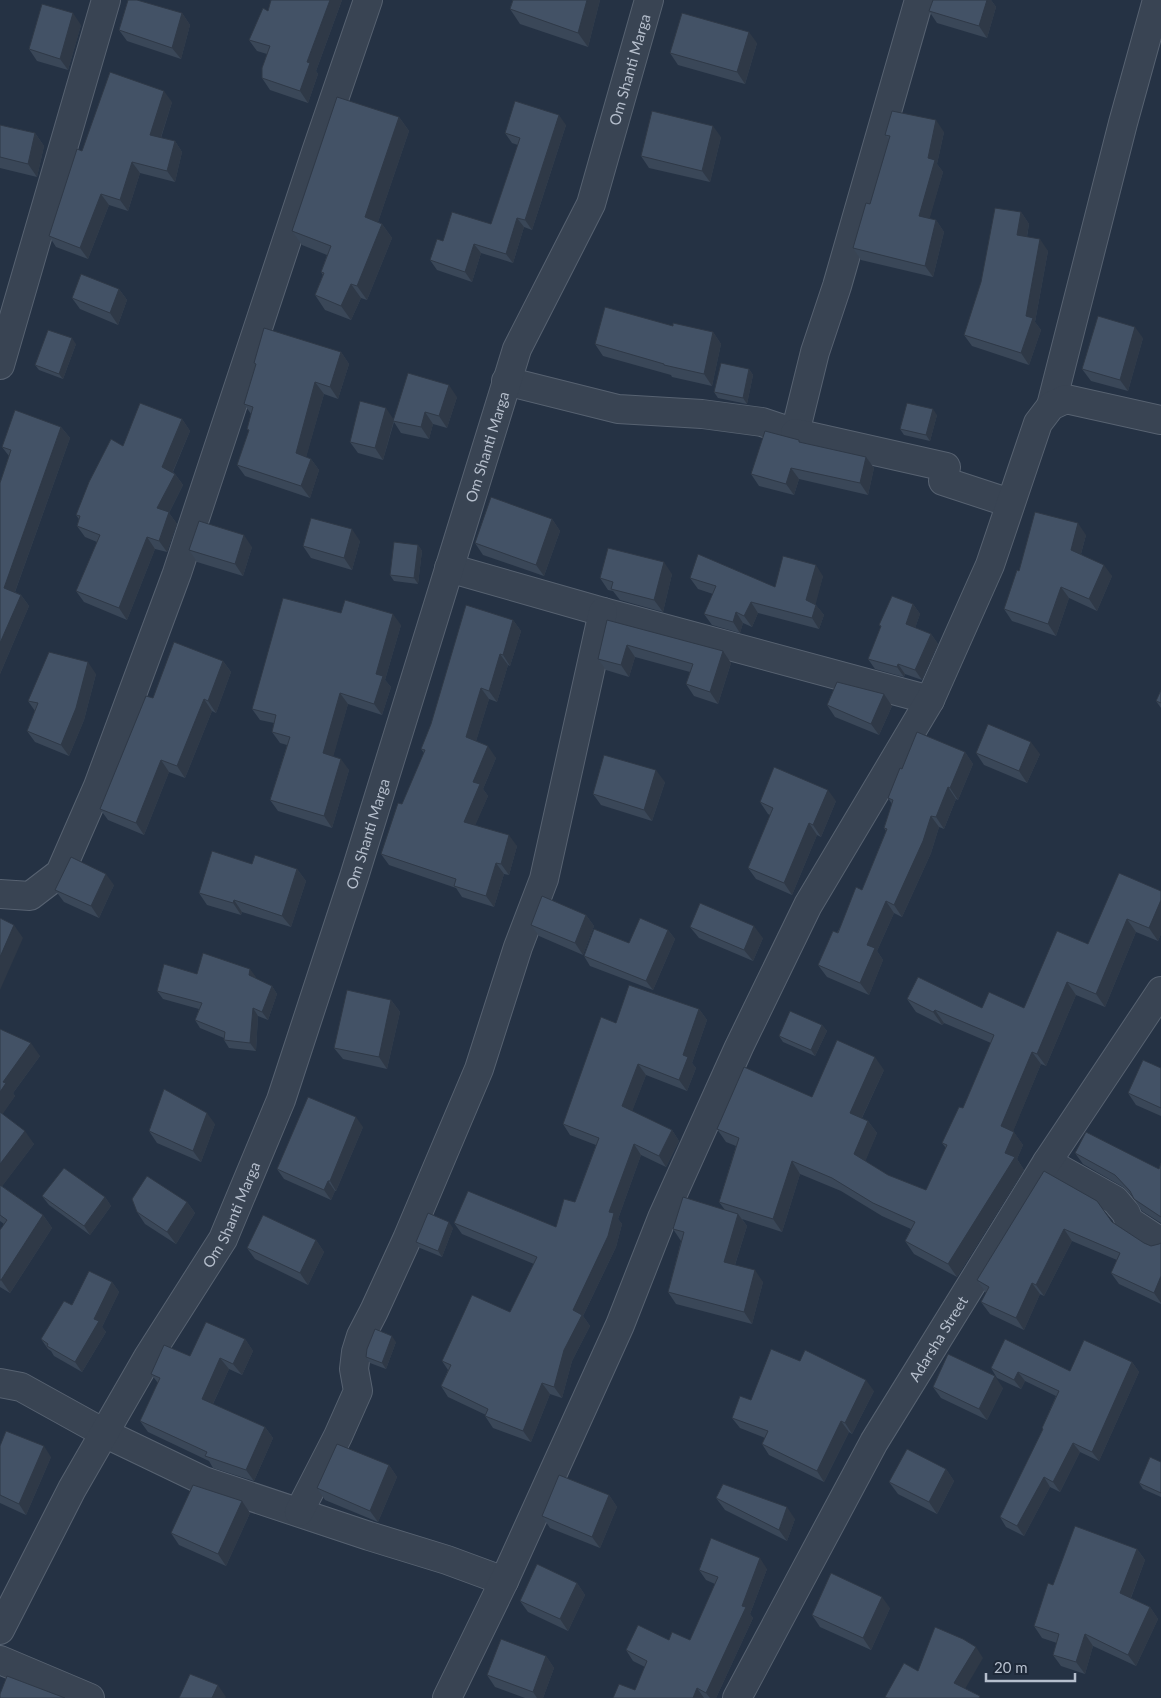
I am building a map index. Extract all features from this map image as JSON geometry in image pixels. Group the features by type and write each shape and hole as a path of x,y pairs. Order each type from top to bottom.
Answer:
{"street":[{"path":"0,365 106,0"},
{"path":"0,894 30,896 60,872 98,786 177,573 368,0"},
{"name":"Om Shanti Marga","path":"0,1630 72,1489 148,1357 223,1239 281,1100 354,877 516,349 591,204 650,0"},
{"path":"795,432 815,352 919,0"},
{"path":"447,1698 504,1580 620,1325 662,1218 739,1047 808,905 930,700 990,565 1038,423 1051,406 1123,123 1157,0"},
{"path":"506,381 618,409 702,414 762,422 795,432 946,467 943,481 1010,503"},
{"path":"1051,406 1066,399 1161,420"},
{"path":"449,568 603,612 930,700"},
{"path":"299,1512 338,1436 358,1391 354,1369 360,1336 374,1311 407,1239 479,1069 518,947 544,879 603,612"},
{"name":"Adarsha Street","path":"746,1695 874,1442 1047,1162 1161,991"},
{"path":"1047,1162 1114,1200 1126,1213 1129,1221 1161,1242"},
{"path":"0,1383 20,1387 104,1433 204,1481 504,1580"},
{"path":"0,1660 90,1698"}],"building":[{"path":"128,0 137,0 182,13 172,48 119,30"},
{"path":"271,0 330,0 307,62 310,63 300,91 262,78 262,68 270,46 249,40 263,8 268,11"},
{"path":"513,0 587,0 578,33 510,9"},
{"path":"933,0 987,0 979,26 929,11"},
{"path":"42,4 73,13 60,59 29,49"},
{"path":"682,13 749,32 737,72 670,53"},
{"path":"110,72 164,91 150,135 175,141 167,171 132,162 120,200 101,194 80,248 49,236 77,149 82,151"},
{"path":"337,97 399,117 365,217 382,224 357,286 351,284 341,306 315,295 324,273 321,272 331,246 292,231"},
{"path":"515,101 559,115 525,220 517,218 506,254 474,244 465,272 430,260 437,239 443,241 452,212 491,224 520,138 505,133"},
{"path":"652,111 713,126 702,171 641,156"},
{"path":"892,111 936,120 928,158 935,160 919,216 936,220 925,266 853,248 866,203 870,204 890,136 885,135"},
{"path":"0,125 35,133 28,164 0,157"},
{"path":"995,208 1021,212 1017,235 1040,239 1026,316 1033,318 1021,353 964,335 981,282"},
{"path":"81,274 119,289 110,313 72,298"},
{"path":"605,307 673,326 673,323 713,332 704,374 664,365 595,344"},
{"path":"1098,316 1135,327 1120,380 1082,369"},
{"path":"264,328 341,352 330,387 315,382 296,453 311,459 301,486 237,465 249,430 247,429 253,407 244,404"},
{"path":"48,330 72,338 59,374 35,365"},
{"path":"721,363 749,369 743,398 714,392"},
{"path":"408,373 449,385 439,416 425,412 421,427 393,421"},
{"path":"360,401 386,408 375,448 350,442"},
{"path":"140,403 182,419 162,467 175,474 157,508 169,512 159,541 147,537 119,608 76,591 100,535 77,526 80,516 76,515 89,482 111,439 123,446"},
{"path":"907,403 933,409 926,435 900,429"},
{"path":"15,410 61,427 4,588 21,595 0,643 0,483 11,450 2,447"},
{"path":"765,431 799,440 799,442 866,457 860,483 791,468 786,484 751,474"},
{"path":"491,497 552,519 536,565 475,543"},
{"path":"1035,512 1078,523 1071,550 1104,565 1089,599 1061,587 1048,624 1004,609 1017,570 1019,571"},
{"path":"311,518 352,529 344,558 303,546"},
{"path":"199,521 244,535 235,564 189,550"},
{"path":"394,542 418,545 414,578 390,575"},
{"path":"608,548 664,562 654,600 611,589 613,582 600,578"},
{"path":"698,554 775,587 783,556 816,565 806,600 816,605 812,618 751,602 744,616 736,612 733,622 704,614 716,586 690,578"},
{"path":"892,596 913,604 906,624 931,634 915,670 898,664 897,667 868,659 881,626 879,625"},
{"path":"283,598 341,613 345,600 393,614 376,674 383,676 374,704 340,693 323,753 341,759 324,816 270,800 290,737 272,732 276,715 252,709"},
{"path":"466,605 513,620 503,655 500,654 489,691 481,688 466,737 488,746 473,782 480,784 464,822 509,835 501,864 496,863 486,896 454,886 456,879 381,854 398,803 402,804 425,750 421,749 431,724"},
{"path":"607,620 723,651 710,692 686,684 693,664 627,645 621,665 598,659"},
{"path":"174,642 223,661 208,701 204,699 177,766 161,760 136,823 100,809 146,696 153,698"},
{"path":"49,652 88,662 76,708 61,745 27,731 38,703 28,701"},
{"path":"837,682 884,694 871,724 827,705"},
{"path":"1161,690 1161,703 1156,701"},
{"path":"988,724 1031,742 1019,771 976,753"},
{"path":"917,732 965,752 936,817 931,816 923,841 894,905 886,901 867,945 875,948 860,983 818,965 833,931 838,933 856,887 862,890 887,829 884,828 893,800 888,798"},
{"path":"604,755 656,770 644,810 593,794"},
{"path":"774,767 828,790 813,825 809,823 784,883 748,868 773,808 760,802"},
{"path":"212,851 252,864 255,855 297,869 282,916 234,900 233,903 199,893"},
{"path":"71,857 106,874 91,906 55,890"},
{"path":"1119,873 1161,891 1161,900 1149,928 1127,919 1096,994 1067,982 1037,1054 1032,1052 1001,1126 1014,1132 1005,1153 1015,1157 948,1264 905,1241 915,1222 873,1203 832,1178 792,1161 773,1219 719,1202 739,1138 717,1129 744,1067 812,1097 837,1040 875,1057 850,1113 868,1121 854,1154 888,1175 926,1190 947,1145 942,1143 959,1107 963,1108 994,1035 935,1010 933,1012 907,999 918,977 982,1008 989,992 1024,1008 1057,931 1088,944"},
{"path":"542,896 586,915 575,943 531,925"},
{"path":"700,903 754,926 744,950 690,927"},
{"path":"0,918 14,925 0,957"},
{"path":"640,918 668,930 646,981 584,956 594,929 629,943"},
{"path":"203,953 250,969 249,975 272,986 262,1012 253,1008 250,1043 224,1040 225,1032 195,1020 202,1003 157,991 164,964 197,974"},
{"path":"629,985 699,1009 683,1055 688,1057 679,1080 638,1064 622,1106 672,1130 659,1156 634,1144 609,1212 614,1213 608,1236 573,1310 582,1315 564,1350 554,1387 542,1383 523,1431 485,1416 488,1409 441,1386 451,1365 442,1361 472,1295 510,1312 537,1257 454,1223 468,1191 556,1227 564,1199 575,1202 599,1138 563,1124 601,1017 616,1023"},
{"path":"347,990 391,1000 379,1057 334,1048"},
{"path":"790,1011 822,1025 811,1050 779,1036"},
{"path":"0,1029 31,1043 3,1082 6,1083 0,1092"},
{"path":"1143,1060 1161,1068 1161,1108 1128,1093"},
{"path":"164,1089 207,1113 193,1151 149,1131"},
{"path":"308,1097 356,1117 330,1181 328,1181 324,1190 277,1169"},
{"path":"0,1112 25,1131 0,1164"},
{"path":"1086,1132 1159,1169 1161,1163 1161,1217 1134,1199 1130,1191 1115,1175 1075,1153"},
{"path":"64,1168 105,1197 84,1226 42,1196"},
{"path":"1044,1171 1097,1201 1112,1222 1144,1243 1151,1246 1161,1243 1161,1276 1154,1293 1111,1273 1120,1253 1064,1229 1036,1285 1032,1283 1016,1318 981,1302 989,1287 977,1280"},
{"path":"147,1176 187,1202 167,1232 137,1212 132,1199"},
{"path":"0,1185 43,1215 1,1280 0,1230 7,1220 0,1215"},
{"path":"683,1197 738,1214 724,1262 755,1270 744,1312 668,1292 684,1232 673,1229"},
{"path":"428,1213 449,1222 438,1251 416,1242"},
{"path":"263,1215 316,1240 300,1273 247,1248"},
{"path":"89,1271 112,1282 94,1319 99,1321 75,1362 47,1346 48,1344 41,1339 64,1301 72,1305"},
{"path":"206,1322 245,1339 233,1364 220,1358 202,1399 265,1427 246,1470 205,1456 207,1452 140,1421 160,1378 151,1374 164,1345 190,1356"},
{"path":"375,1329 392,1336 382,1363 366,1357"},
{"path":"1005,1339 1070,1371 1084,1340 1132,1362 1092,1452 1073,1443 1053,1482 1044,1477 1017,1526 1000,1517 1043,1429 1059,1391 1018,1372 1014,1380 991,1368"},
{"path":"771,1349 800,1361 805,1350 866,1380 845,1423 841,1421 817,1471 762,1444 768,1431 732,1418 740,1396 751,1400"},
{"path":"948,1354 995,1376 979,1409 933,1387"},
{"path":"6,1431 44,1446 19,1504 0,1495 0,1446"},
{"path":"337,1444 389,1465 370,1511 317,1488"},
{"path":"907,1449 946,1469 929,1502 889,1482"},
{"path":"1150,1457 1161,1462 1161,1493 1139,1483"},
{"path":"559,1475 609,1495 592,1537 542,1516"},
{"path":"723,1484 787,1507 779,1530 716,1498"},
{"path":"193,1485 242,1501 218,1554 171,1533"},
{"path":"1075,1526 1137,1549 1120,1593 1150,1607 1128,1655 1085,1634 1076,1662 1053,1655 1059,1634 1034,1626 1048,1583 1053,1585"},
{"path":"711,1538 760,1558 742,1606 746,1607 706,1693 697,1688 693,1698 613,1698 619,1684 635,1690 647,1661 626,1650 638,1625 669,1640 672,1632 690,1640 718,1577 699,1570"},
{"path":"537,1564 577,1583 560,1619 520,1601"},
{"path":"831,1573 882,1597 863,1638 812,1615"},
{"path":"935,1627 976,1647 954,1683 980,1696 979,1698 885,1697 904,1663 918,1671"},
{"path":"501,1639 546,1656 533,1692 487,1675"},
{"path":"190,1674 218,1685 212,1698 179,1698"},
{"path":"7,1676 65,1698 0,1698"}]}
